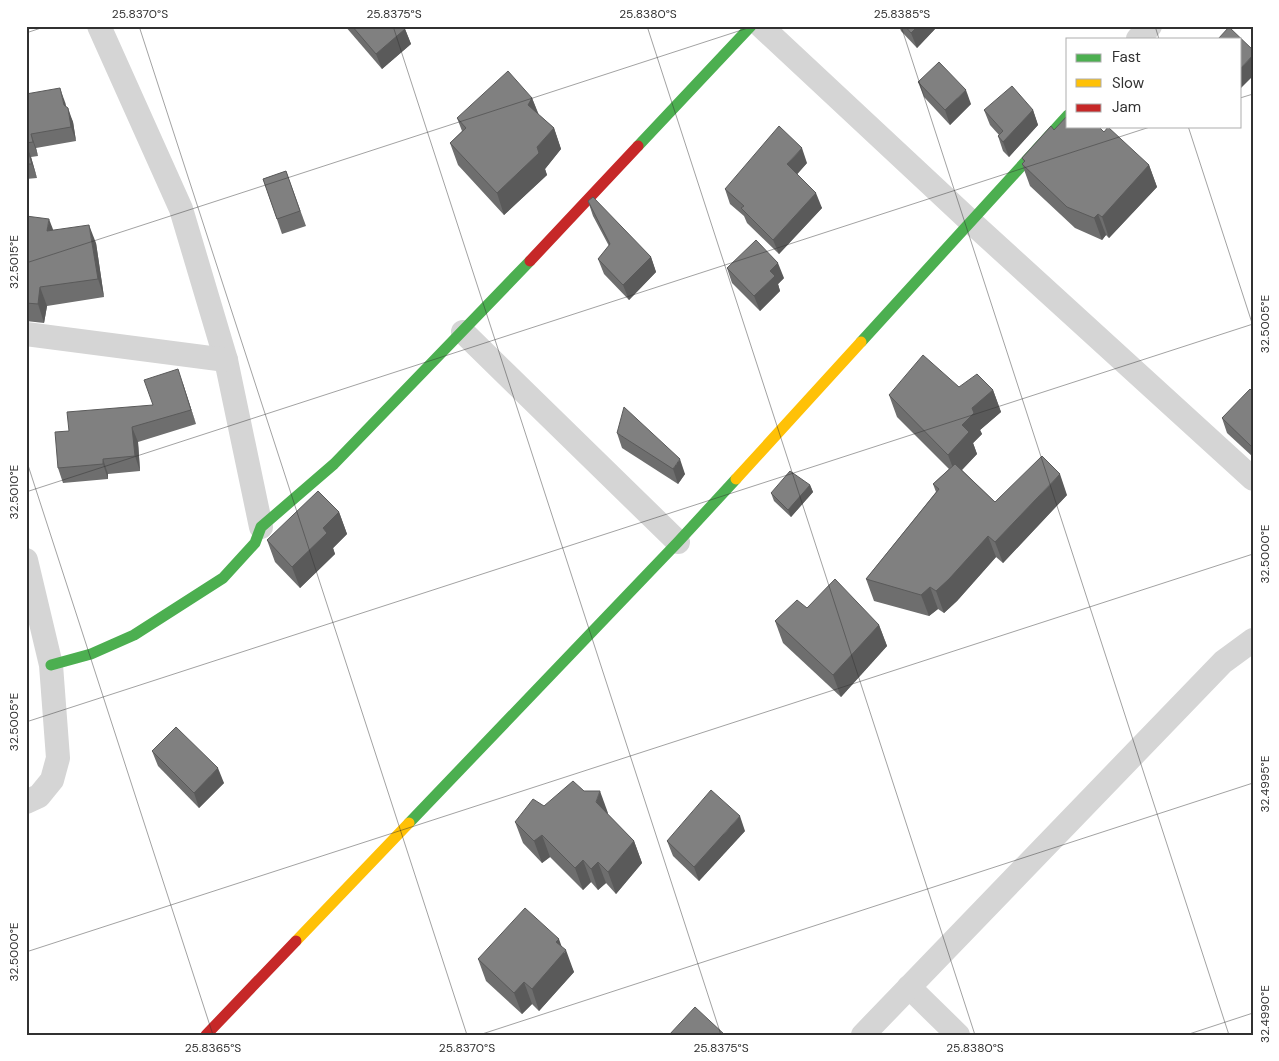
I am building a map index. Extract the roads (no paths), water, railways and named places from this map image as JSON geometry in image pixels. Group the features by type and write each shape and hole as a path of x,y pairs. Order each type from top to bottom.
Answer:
{"street":[{"path":"99,26 181,209 226,360 261,527"},
{"path":"52,665 91,654 134,635 223,578 255,543 261,527 334,464 463,332 751,26"},
{"path":"760,26 970,221 1253,479"},
{"path":"1139,38 1150,26"},
{"path":"206,1035 678,542 1066,117"},
{"path":"463,332 678,542"},
{"path":"26,334 226,360"},
{"path":"26,560 52,665 58,758 52,780 39,796 26,802"},
{"path":"863,1035 1223,662 1253,640"},
{"path":"909,987 958,1035"}]}
